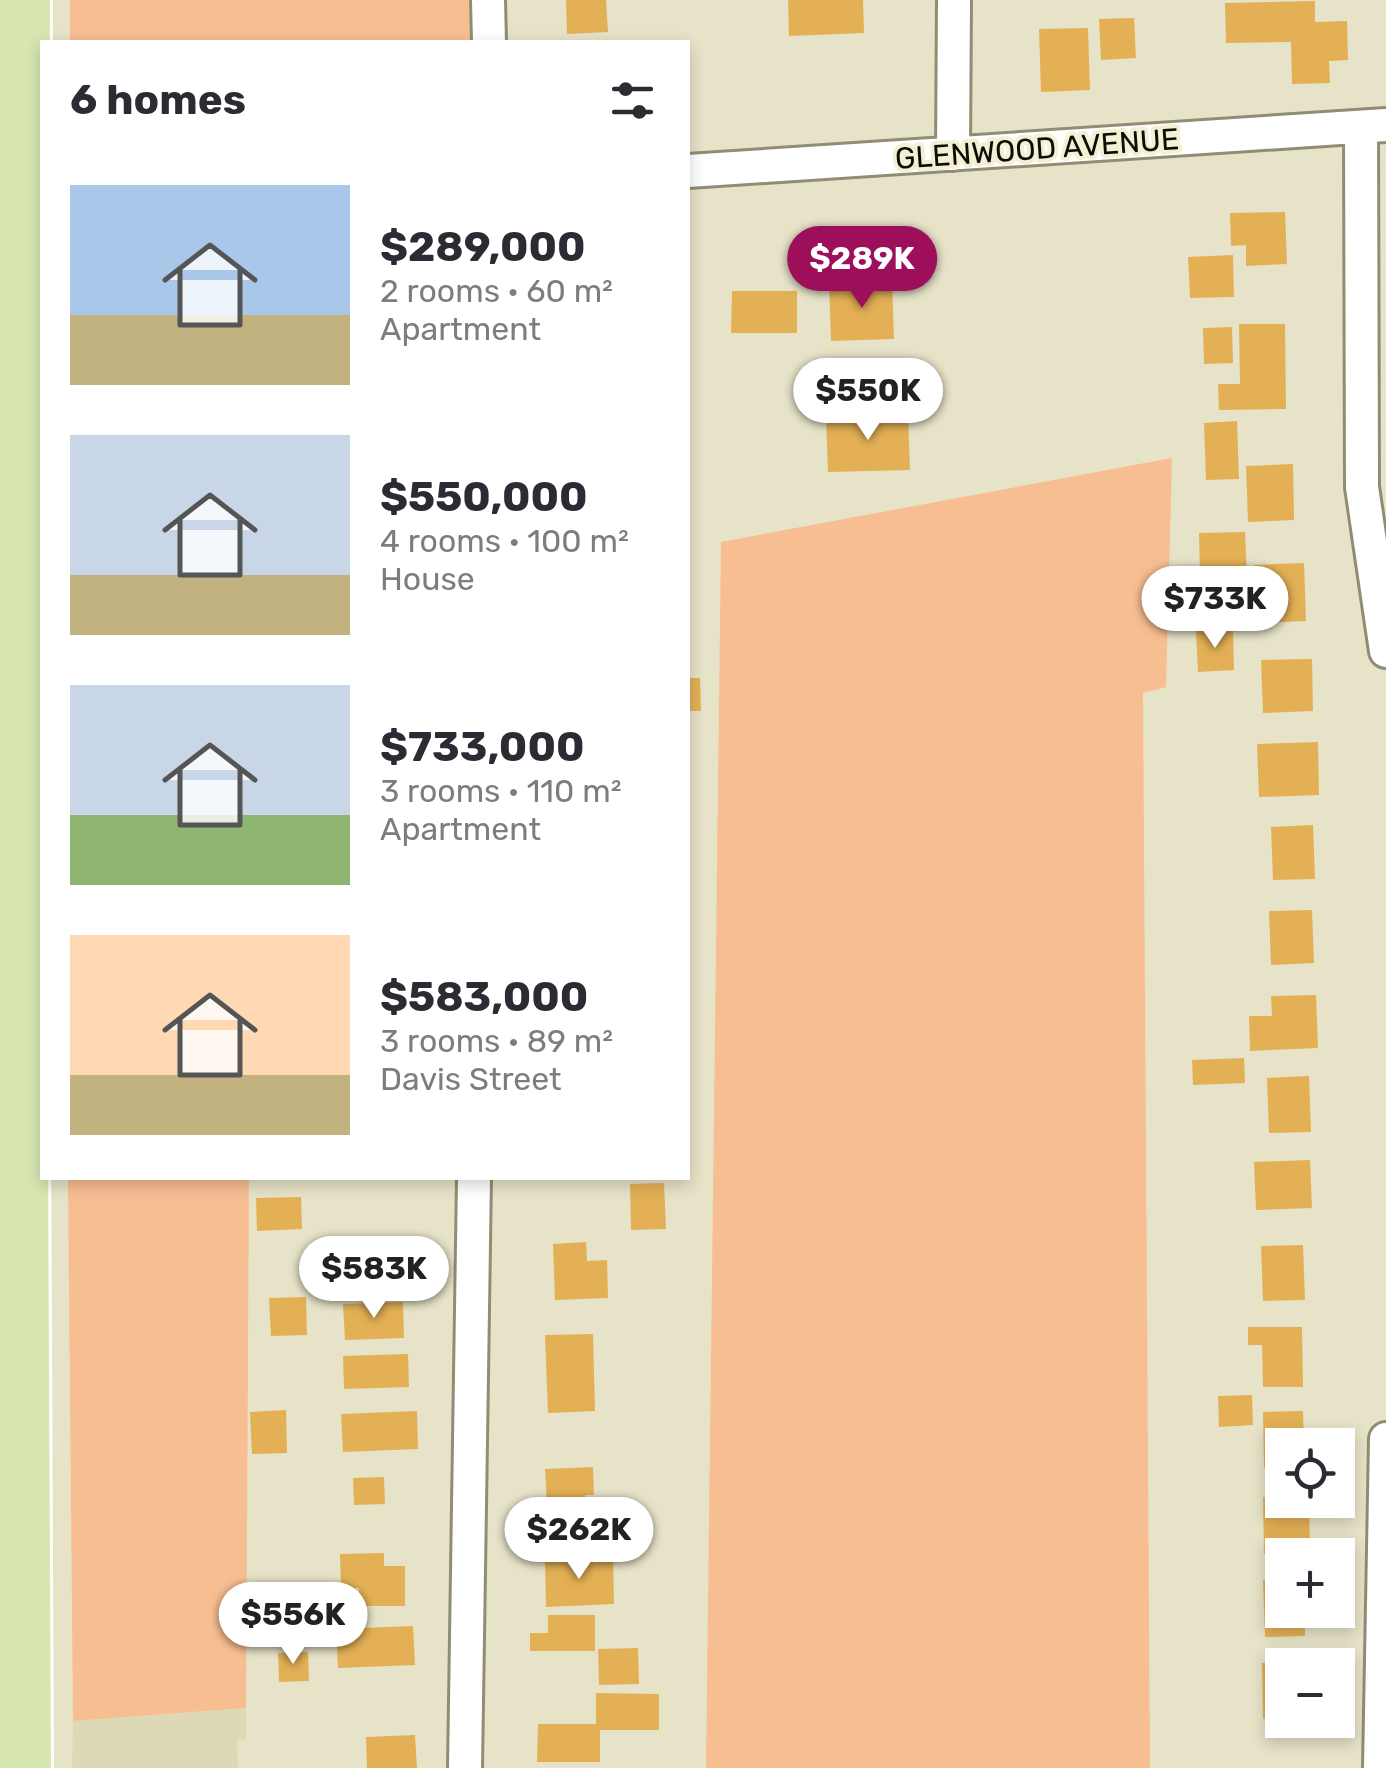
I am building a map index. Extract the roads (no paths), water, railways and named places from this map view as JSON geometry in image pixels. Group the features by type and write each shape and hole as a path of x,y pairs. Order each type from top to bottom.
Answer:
{"main road":[{"path":"24,0 12,672 12,1566 25,1768"}],"street":[{"path":"488,0 488,40"},
{"path":"953,154 954,0"},
{"path":"1374,126 1362,487 1386,650"},
{"name":"GLENWOOD AVENUE","path":"690,171 1374,126"},
{"path":"464,1768 474,1180"},
{"path":"1380,1768 1386,1439"}]}
